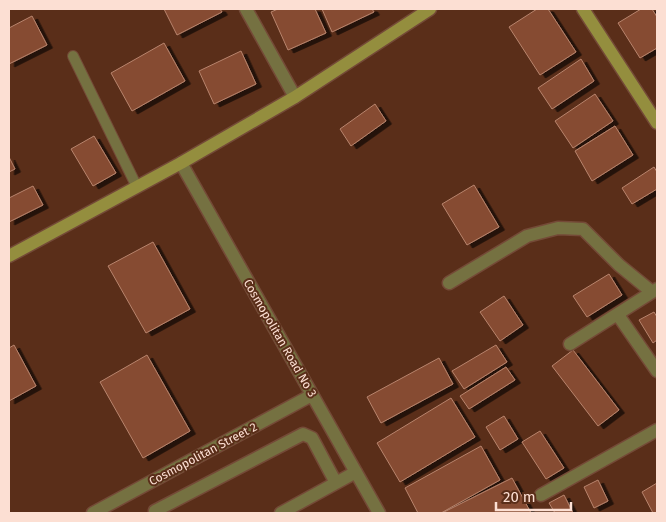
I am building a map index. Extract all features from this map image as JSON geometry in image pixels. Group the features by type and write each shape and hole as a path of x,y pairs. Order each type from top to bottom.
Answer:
{"street":[{"path":"246,9 295,97"},
{"path":"9,256 181,163 295,97 430,9"},
{"path":"583,9 653,107 657,123"},
{"name":"Cosmopolitan Road No 3","path":"181,163 379,513"},
{"path":"449,283 527,236 558,228 583,229 619,266 655,291 570,344"},
{"path":"618,315 657,371"},
{"name":"Cosmopolitan Street 2","path":"93,513 312,395"},
{"path":"541,495 657,430"},
{"path":"155,513 155,511 302,434 312,438 336,483"},
{"path":"281,513 356,472"}],"lane":[{"path":"73,56 137,186"}],"building":[{"path":"164,9 220,9 222,12 177,35"},
{"path":"278,9 315,9 326,33 288,50 271,12"},
{"path":"322,9 372,9 374,12 332,32"},
{"path":"537,9 548,9 576,52 540,75 509,27"},
{"path":"641,9 652,9 657,17 657,48 640,58 618,23"},
{"path":"32,16 47,45 9,64 9,28"},
{"path":"164,43 185,81 132,111 111,73"},
{"path":"241,51 256,84 214,104 199,71"},
{"path":"581,59 594,81 552,109 538,88"},
{"path":"595,94 613,121 573,148 555,121"},
{"path":"375,104 386,121 351,146 340,129"},
{"path":"615,126 633,155 592,181 575,151"},
{"path":"94,136 116,173 93,186 71,149"},
{"path":"9,157 15,169 9,172"},
{"path":"654,167 657,172 657,189 632,204 622,188"},
{"path":"474,185 499,227 467,245 442,204"},
{"path":"33,186 43,205 9,222 9,198"},
{"path":"153,242 190,309 146,333 108,266"},
{"path":"609,274 622,295 587,317 573,296"},
{"path":"504,296 523,325 500,341 480,312"},
{"path":"654,312 657,317 657,340 653,343 639,320"},
{"path":"14,345 36,386 9,401 9,348"},
{"path":"496,345 507,362 464,389 452,371"},
{"path":"573,350 619,410 598,426 552,366"},
{"path":"147,355 190,431 143,458 100,382"},
{"path":"439,358 453,384 381,423 367,397"},
{"path":"506,367 515,380 469,409 460,396"},
{"path":"451,398 475,437 400,482 377,443"},
{"path":"504,416 518,439 500,450 486,427"},
{"path":"540,431 564,468 546,479 522,442"},
{"path":"481,446 500,480 441,513 418,513 405,488"},
{"path":"512,478 531,513 442,513"},
{"path":"598,480 608,501 594,508 584,487"},
{"path":"657,483 657,513 653,513 642,492"},
{"path":"564,495 573,513 555,513 549,503"}]}
